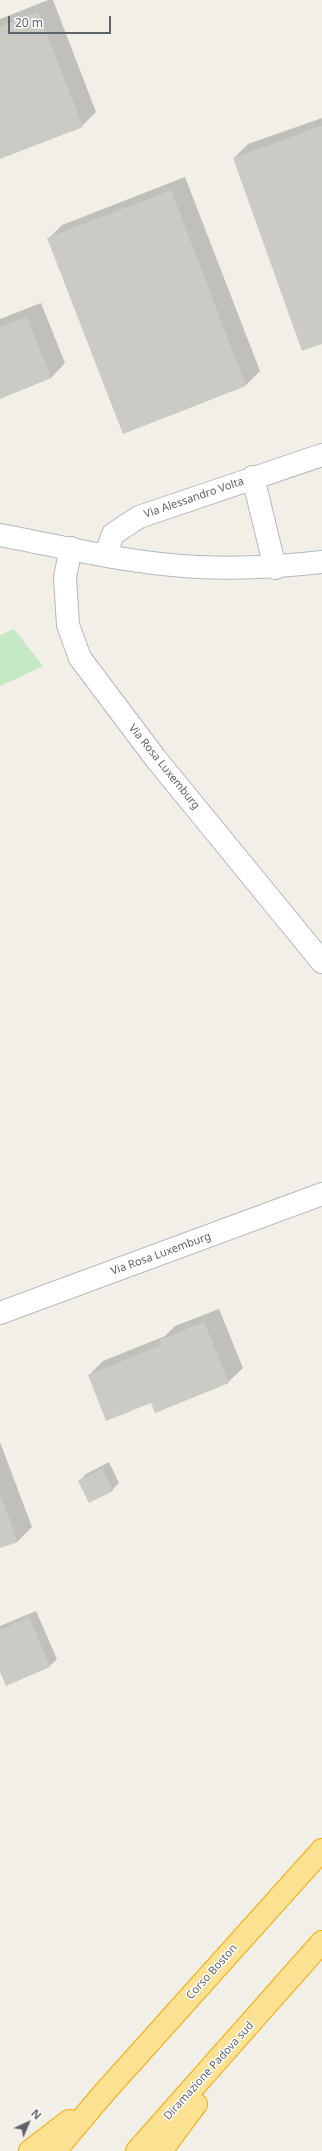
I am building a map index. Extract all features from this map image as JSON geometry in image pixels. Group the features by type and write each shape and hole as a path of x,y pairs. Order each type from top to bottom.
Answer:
{"highway":[{"name":"Corso Boston","path":"103,2094 322,1850"},
{"path":"161,2151 280,1990 322,1942"},
{"name":"Diramazione Padova sud","path":"137,2151 280,1990"},
{"path":"30,2151 103,2094"},
{"path":"55,2151 103,2094"}],"street":[{"name":"Via Alessandro Volta","path":"106,554 113,534 139,517 253,477 322,455"},
{"name":"Via Alessandro Volta","path":"253,477 275,568"},
{"path":"0,534 106,554 197,567 275,568 322,562"},
{"name":"Via Rosa Luxemburg","path":"71,548 65,577 68,625 80,658 156,758 322,962"},
{"name":"Via Rosa Luxemburg","path":"0,1313 322,1194"}],"green space":[{"path":"14,629 43,666 0,686 0,635"}],"building":[{"path":"38,12 83,127 0,159 0,27"},
{"path":"322,126 322,344 302,351 233,158"},
{"path":"171,190 246,386 123,434 47,238"},
{"path":"27,317 51,378 0,399 0,327"},
{"path":"204,1322 229,1383 155,1413 151,1403 106,1421 88,1375 161,1345 160,1340"},
{"path":"102,1469 113,1491 89,1503 78,1481"},
{"path":"0,1494 18,1542 0,1548"},
{"path":"29,1617 50,1667 6,1686 0,1672 0,1630"}]}
